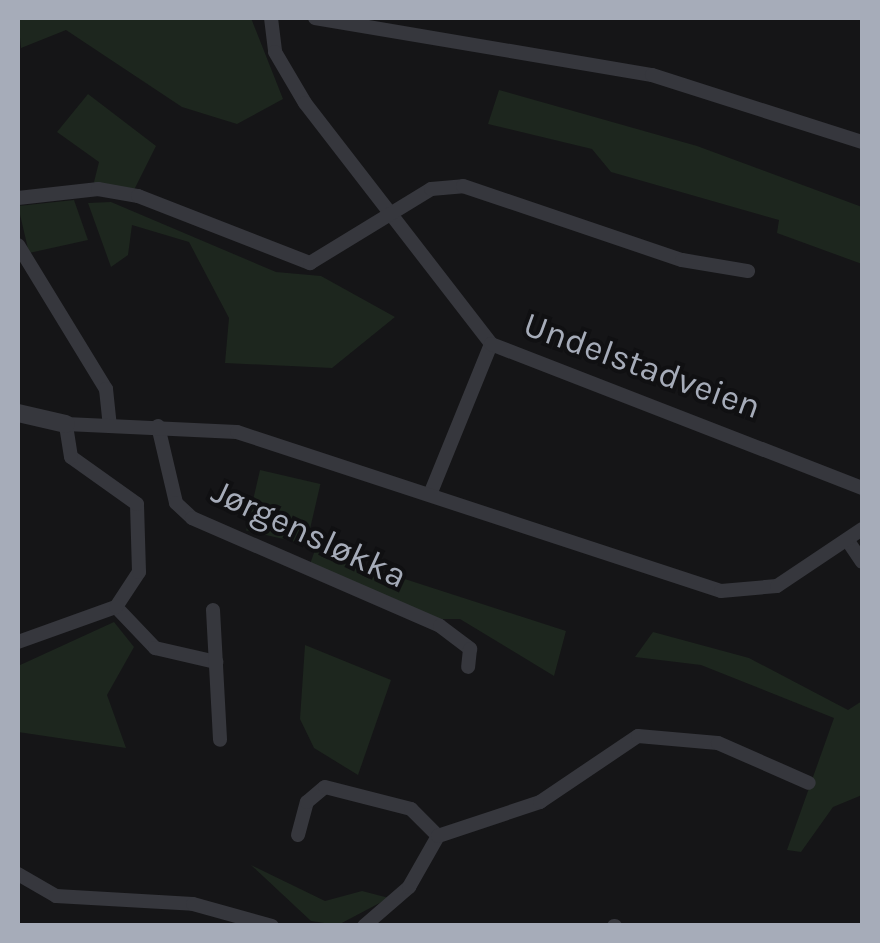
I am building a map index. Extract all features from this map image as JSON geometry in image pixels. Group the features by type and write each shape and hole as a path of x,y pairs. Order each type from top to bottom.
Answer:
{"street":[{"path":"271,18 275,52 305,103 491,344"},
{"path":"315,18 652,75 862,142"},
{"path":"18,198 98,189 138,196 310,263 431,190 463,186 682,260 748,271"},
{"path":"18,245 106,389 110,426"},
{"name":"Undelstadveien","path":"431,492 491,344 862,488"},
{"name":"Jørgensløkka","path":"18,413 66,424 237,432 431,492 722,591 777,586 862,529"},
{"path":"18,642 116,608 140,572 144,522 124,488 71,457 66,424"},
{"name":"Jørgensløkka","path":"158,426 176,503 192,518 440,626 470,649 468,667"},
{"path":"848,541 862,562"},
{"path":"116,608 156,648 216,662"},
{"path":"213,610 220,740"},
{"path":"364,926 408,887 438,836 540,802 623,742 656,732 748,752 810,783"},
{"path":"298,836 307,802 325,787 411,808 438,836"},
{"path":"18,874 56,896 180,902 272,926"}],"shaded area":[{"path":"18,18 251,18 283,99 237,124 182,107 66,30 21,48"},
{"path":"499,90 697,146 862,207 862,264 777,233 779,220 611,172 592,149 488,124"},
{"path":"88,94 156,146 133,192 93,186 99,162 57,132"},
{"path":"74,200 88,240 29,253 18,206"},
{"path":"111,202 276,272 321,276 395,317 332,368 225,363 229,318 189,242 132,225 128,255 111,267 88,203"},
{"path":"260,470 320,484 306,544 246,530"},
{"path":"315,550 566,631 554,676 460,619 431,619 309,567"},
{"path":"114,622 134,647 107,695 126,748 18,732 18,666"},
{"path":"653,632 749,658 848,710 862,701 862,795 833,807 801,852 787,850 834,718 701,665 635,657"},
{"path":"305,645 391,680 358,775 314,748 300,719"},
{"path":"251,865 325,901 362,891 389,898 338,925 311,921"}]}
